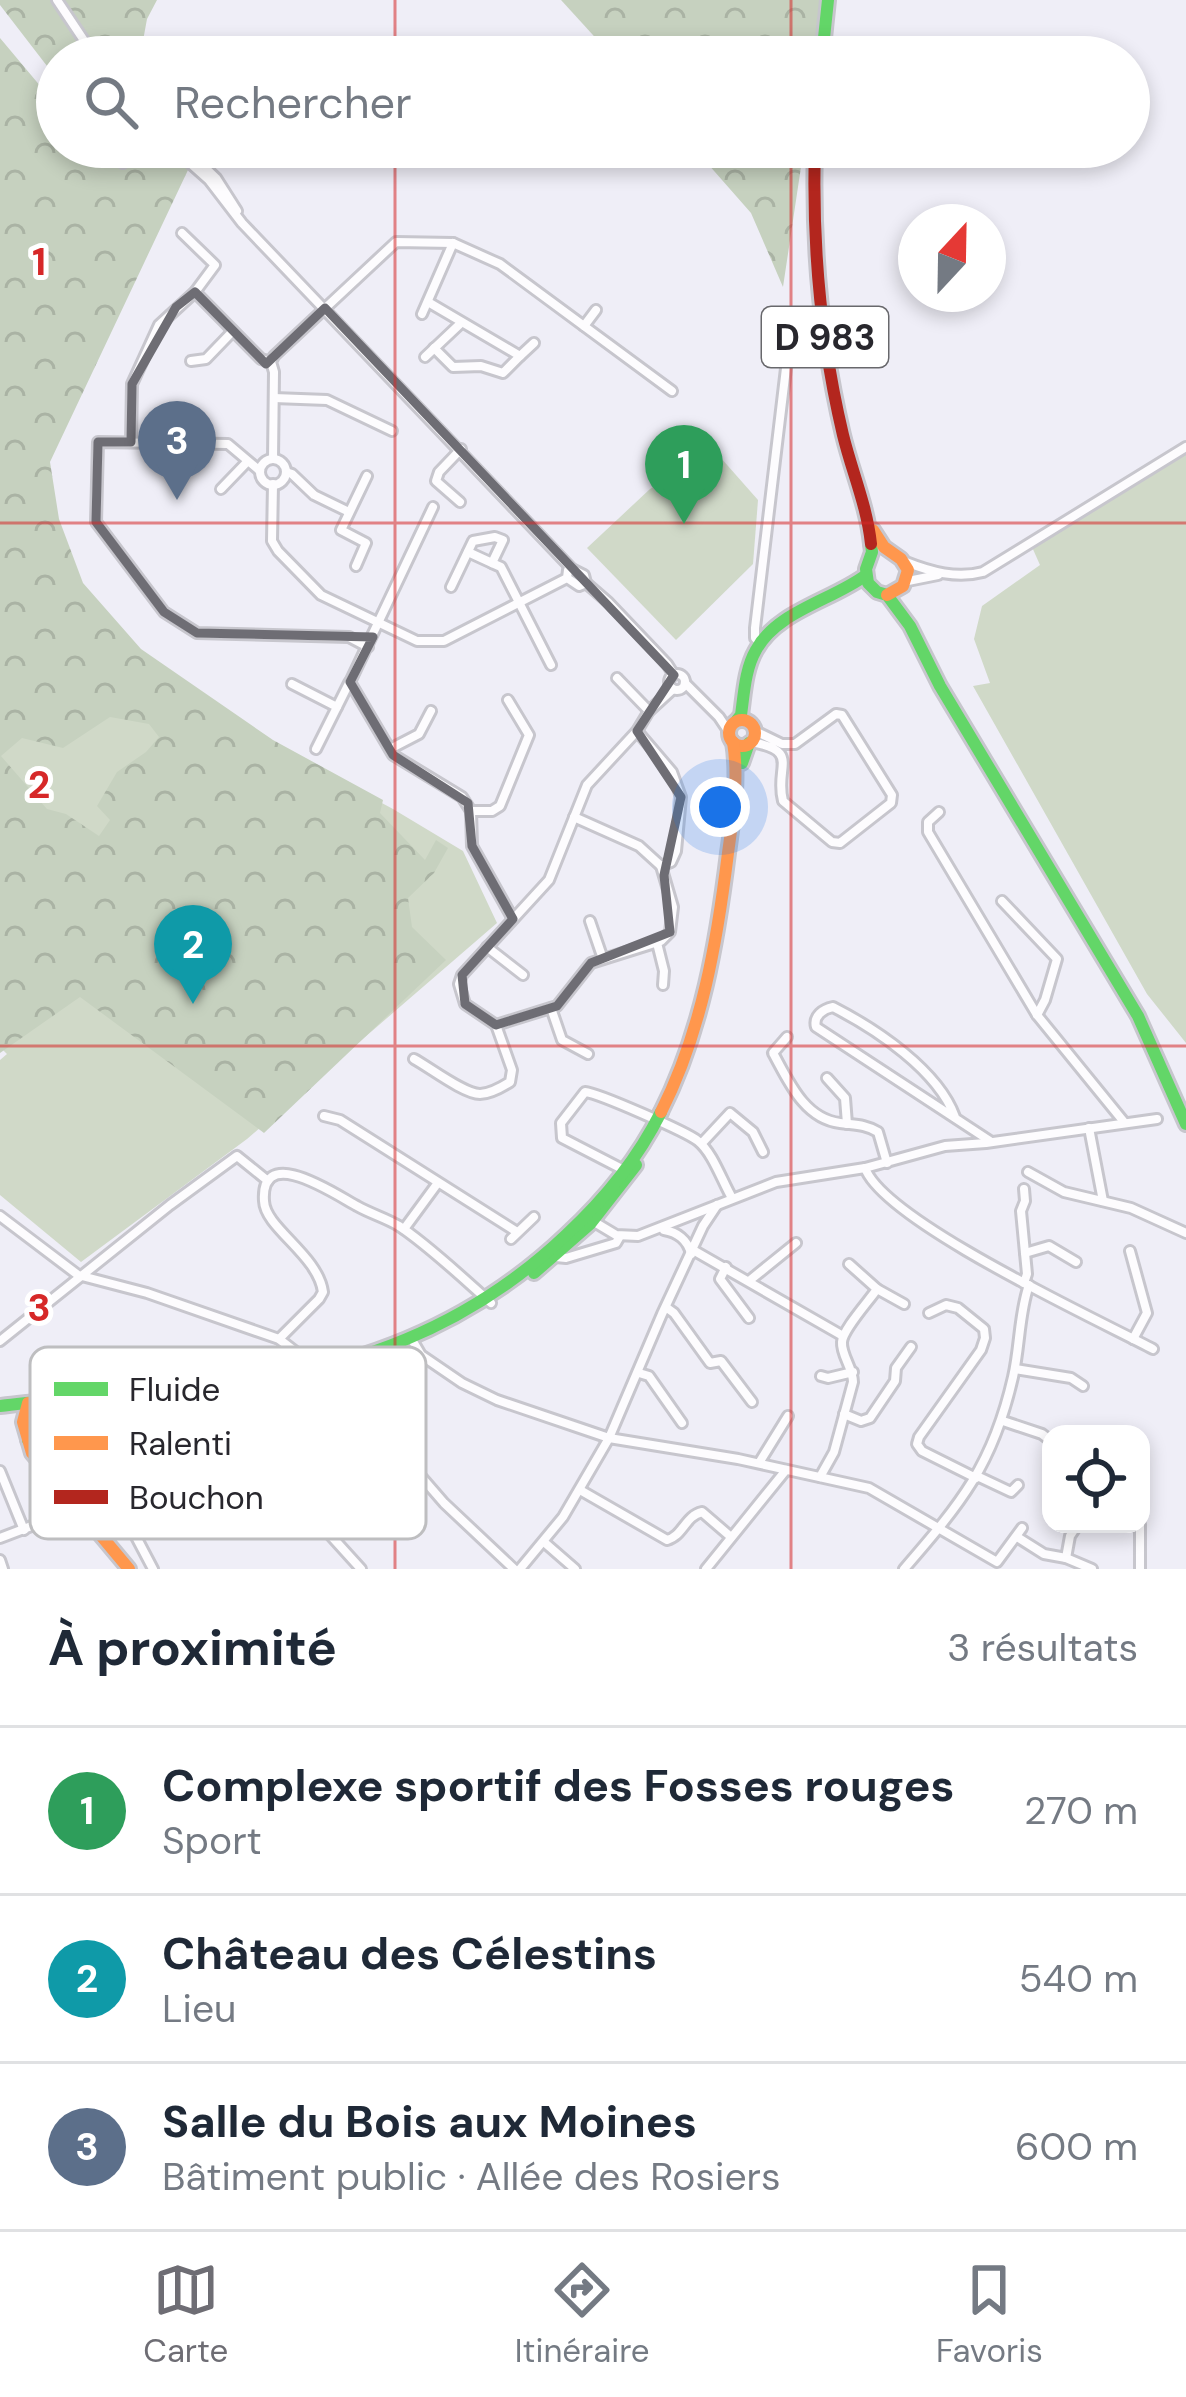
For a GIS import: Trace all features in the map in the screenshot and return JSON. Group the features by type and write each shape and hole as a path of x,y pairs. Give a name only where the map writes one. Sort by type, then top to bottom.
{"main road":[{"path":"824,36 828,0"},
{"name":"D 983","path":"814,168 813,215 824,328 844,435 869,522 872,558"},
{"name":"D 983","path":"869,522 888,552"},
{"path":"489,1301 620,1189 658,1122 690,1043 709,972 721,908 742,713 760,643 779,624 839,596 866,575 872,558 888,552 904,562 909,574 910,626"},
{"path":"866,575 910,626 940,686 1138,1016 1186,1124"},
{"path":"839,596 906,584"},
{"path":"388,1347 489,1301 561,1257 658,1122"},
{"path":"0,1406 28,1403 30,1447"},
{"path":"0,1406 28,1422"},
{"path":"104,1539 127,1567"}],"street":[{"path":"57,0 81,36"},
{"path":"201,168 216,178 252,232 460,449 579,586 586,583 608,602 674,675"},
{"path":"131,442 132,384 159,325 195,292 215,265 182,232"},
{"path":"273,459 274,356 396,242 453,243 500,264 672,391"},
{"path":"422,314 453,243"},
{"path":"195,292 261,359 271,362"},
{"path":"428,302 520,356"},
{"path":"584,326 596,310"},
{"path":"760,643 754,628 792,318"},
{"path":"425,357 461,323"},
{"path":"191,361 206,359 233,331"},
{"path":"434,348 453,367 482,366 503,373 534,343"},
{"path":"274,398 327,400 392,431"},
{"path":"286,472 280,482 265,482 228,444 93,442 97,522 164,612 197,633 349,637 368,647"},
{"path":"904,562 945,574 983,572 1186,447"},
{"path":"460,449 436,482 460,502"},
{"path":"260,472 262,464 280,461 314,495 350,512"},
{"path":"220,489 247,462"},
{"path":"356,566 366,543 341,530 367,476"},
{"path":"273,484 273,546 321,595 416,641 438,642 570,573"},
{"path":"316,749 434,507"},
{"path":"452,587 473,541 502,540 492,563"},
{"path":"469,552 501,567 551,665"},
{"path":"906,584 945,574"},
{"path":"674,675 681,675 718,717 742,732 783,754 783,801 832,842 840,843 892,800 842,715 795,744 742,732"},
{"path":"673,689 674,675"},
{"path":"616,678 649,712"},
{"path":"350,682 393,755 462,797 471,811 472,846 513,919"},
{"path":"673,689 680,690 686,683"},
{"path":"292,684 337,707"},
{"path":"414,1059 480,1094 510,1082 512,1070 496,1024 465,1004 459,984 548,880 587,785 673,689"},
{"path":"471,811 500,806 529,735 508,700"},
{"path":"390,749 418,734 431,711"},
{"path":"637,731 672,772 681,796 676,850 670,862 661,866"},
{"path":"939,812 928,822 928,832 1036,1016 1125,1123"},
{"path":"496,1024 556,1006 592,963 657,943 670,932 673,908 661,866 640,846 574,818"},
{"path":"1002,901 1057,959 1036,1016"},
{"path":"590,921 603,958"},
{"path":"657,943 663,985"},
{"path":"487,947 523,975"},
{"path":"955,1117 927,1071 833,1007 818,1016 816,1028 992,1142"},
{"path":"551,1008 562,1040 588,1054"},
{"path":"787,1037 773,1053 796,1095 827,1120 878,1132 886,1163"},
{"path":"827,1078 845,1098 847,1124"},
{"path":"624,1170 562,1138 561,1123 585,1092 702,1143 732,1198"},
{"path":"702,1143 730,1113 753,1132 763,1152"},
{"path":"324,1116 340,1120 514,1235 534,1217"},
{"path":"590,1218 620,1236 638,1236 776,1181 866,1168 946,1146 1157,1119"},
{"path":"1089,1128 1103,1201"},
{"path":"0,1341 237,1156 268,1182"},
{"path":"866,1168 871,1180 904,1210 1026,1284 1153,1349"},
{"path":"1028,1172 1064,1192 1131,1208 1186,1233"},
{"path":"279,1340 319,1299 322,1288 301,1251 267,1213 263,1200 268,1182 281,1174 300,1175 404,1229 489,1301"},
{"path":"404,1229 437,1184"},
{"path":"904,1569 976,1477 1003,1420 1027,1274 1021,1211 1024,1189"},
{"path":"426,1483 517,1569 544,1542 609,1438 690,1245 717,1204"},
{"path":"0,1216 81,1276 147,1293 288,1347"},
{"path":"690,1245 680,1226 687,1218 700,1217 703,1226"},
{"path":"657,1229 670,1231 843,1336"},
{"path":"561,1257 616,1243 620,1236"},
{"path":"749,1280 796,1243"},
{"path":"1025,1253 1049,1246 1076,1262"},
{"path":"1130,1252 1147,1312 1133,1339"},
{"path":"849,1264 904,1304"},
{"path":"726,1267 721,1279 749,1318"},
{"path":"820,1477 834,1452 854,1382 843,1336 878,1289"},
{"path":"929,1313 946,1305 958,1308 978,1322 985,1339 917,1444 922,1451 1010,1492 1018,1486"},
{"path":"667,1308 710,1363 721,1360 752,1402"},
{"path":"412,1339 416,1347"},
{"path":"844,1414 861,1421 870,1418 895,1382 896,1368 911,1347"},
{"path":"426,1358 481,1394 609,1438 759,1463 869,1488 997,1562 1019,1533 1045,1554 1092,1569"},
{"path":"1015,1369 1071,1378 1083,1386"},
{"path":"821,1376 853,1372"},
{"path":"639,1373 649,1376 682,1423"},
{"path":"759,1463 788,1416"},
{"path":"1003,1420 1042,1434"},
{"path":"706,1569 786,1470"},
{"path":"0,1472 24,1530"},
{"path":"580,1490 667,1540 693,1514 702,1512 731,1537"},
{"path":"0,1538 30,1528"},
{"path":"1066,1558 1072,1533"},
{"path":"1140,1533 1140,1569"},
{"path":"138,1539 153,1569"},
{"path":"334,1539 361,1569"},
{"path":"544,1542 574,1569"},
{"path":"0,1560 3,1569"}],"highlighted area":[{"path":"195,292 266,364 325,308 674,675 637,731 681,797 664,875 670,932 591,963 557,1006 496,1025 465,1004 462,975 513,919 472,846 468,803 393,755 350,682 373,637 197,633 164,612 96,522 98,442 131,442 132,384 176,307"}],"green space":[{"path":"0,0 157,0 144,36 36,36 36,52"},
{"path":"561,0 826,0 821,36 594,36"},
{"path":"0,38 36,81 36,168 188,170 50,462 59,519 83,583 141,649 273,740 383,800 380,813 425,860 436,840 448,848 434,873 408,898 412,927 446,960 264,1133 80,997 0,1053","holes":["110,717 149,724 159,737 117,772 97,806 110,820 99,836 66,814 47,809 1,756 22,738 63,748"]},
{"path":"711,168 801,168 783,287 751,213"},
{"path":"0,338 47,464 56,524 84,589 148,659 272,744 463,851 497,923 247,1139 81,1262 0,1195 0,1060 7,1054 0,1047"},
{"path":"713,449 758,500 753,564 676,640 587,548 650,489"},
{"path":"1186,452 1186,1043 1147,994 973,686 990,683 974,639 982,606 1040,565 1032,547"}],"traffic: fast":[{"path":"824,36 828,0"},
{"path":"871,544 868,583 887,595 910,626 940,686 1138,1016 1186,1124"},
{"path":"737,720 749,665 765,637 791,616 866,575"},
{"path":"742,763 749,743"},
{"path":"385,1347 470,1307 536,1262 619,1178 661,1112"},
{"path":"534,1273 590,1224 636,1165"},
{"path":"0,1406 30,1403"},
{"path":"28,1440 30,1433"}],"traffic: slow":[{"path":"873,530 908,570 903,586 887,595"},
{"path":"742,720 755,733 742,746 729,733 742,720"},
{"path":"661,1112 687,1050 713,953 733,812 733,742"},
{"path":"28,1403 23,1422 30,1446"},
{"path":"104,1539 129,1569"}],"traffic: jam":[{"path":"815,168 824,328 835,400 871,544"}],"place":[{"name":"Salle du Bois aux Moines","path":"177,500"},
{"name":"Complexe sportif des Fosses rouges","path":"684,524"},
{"name":"Château des Célestins","path":"193,1004"}]}
